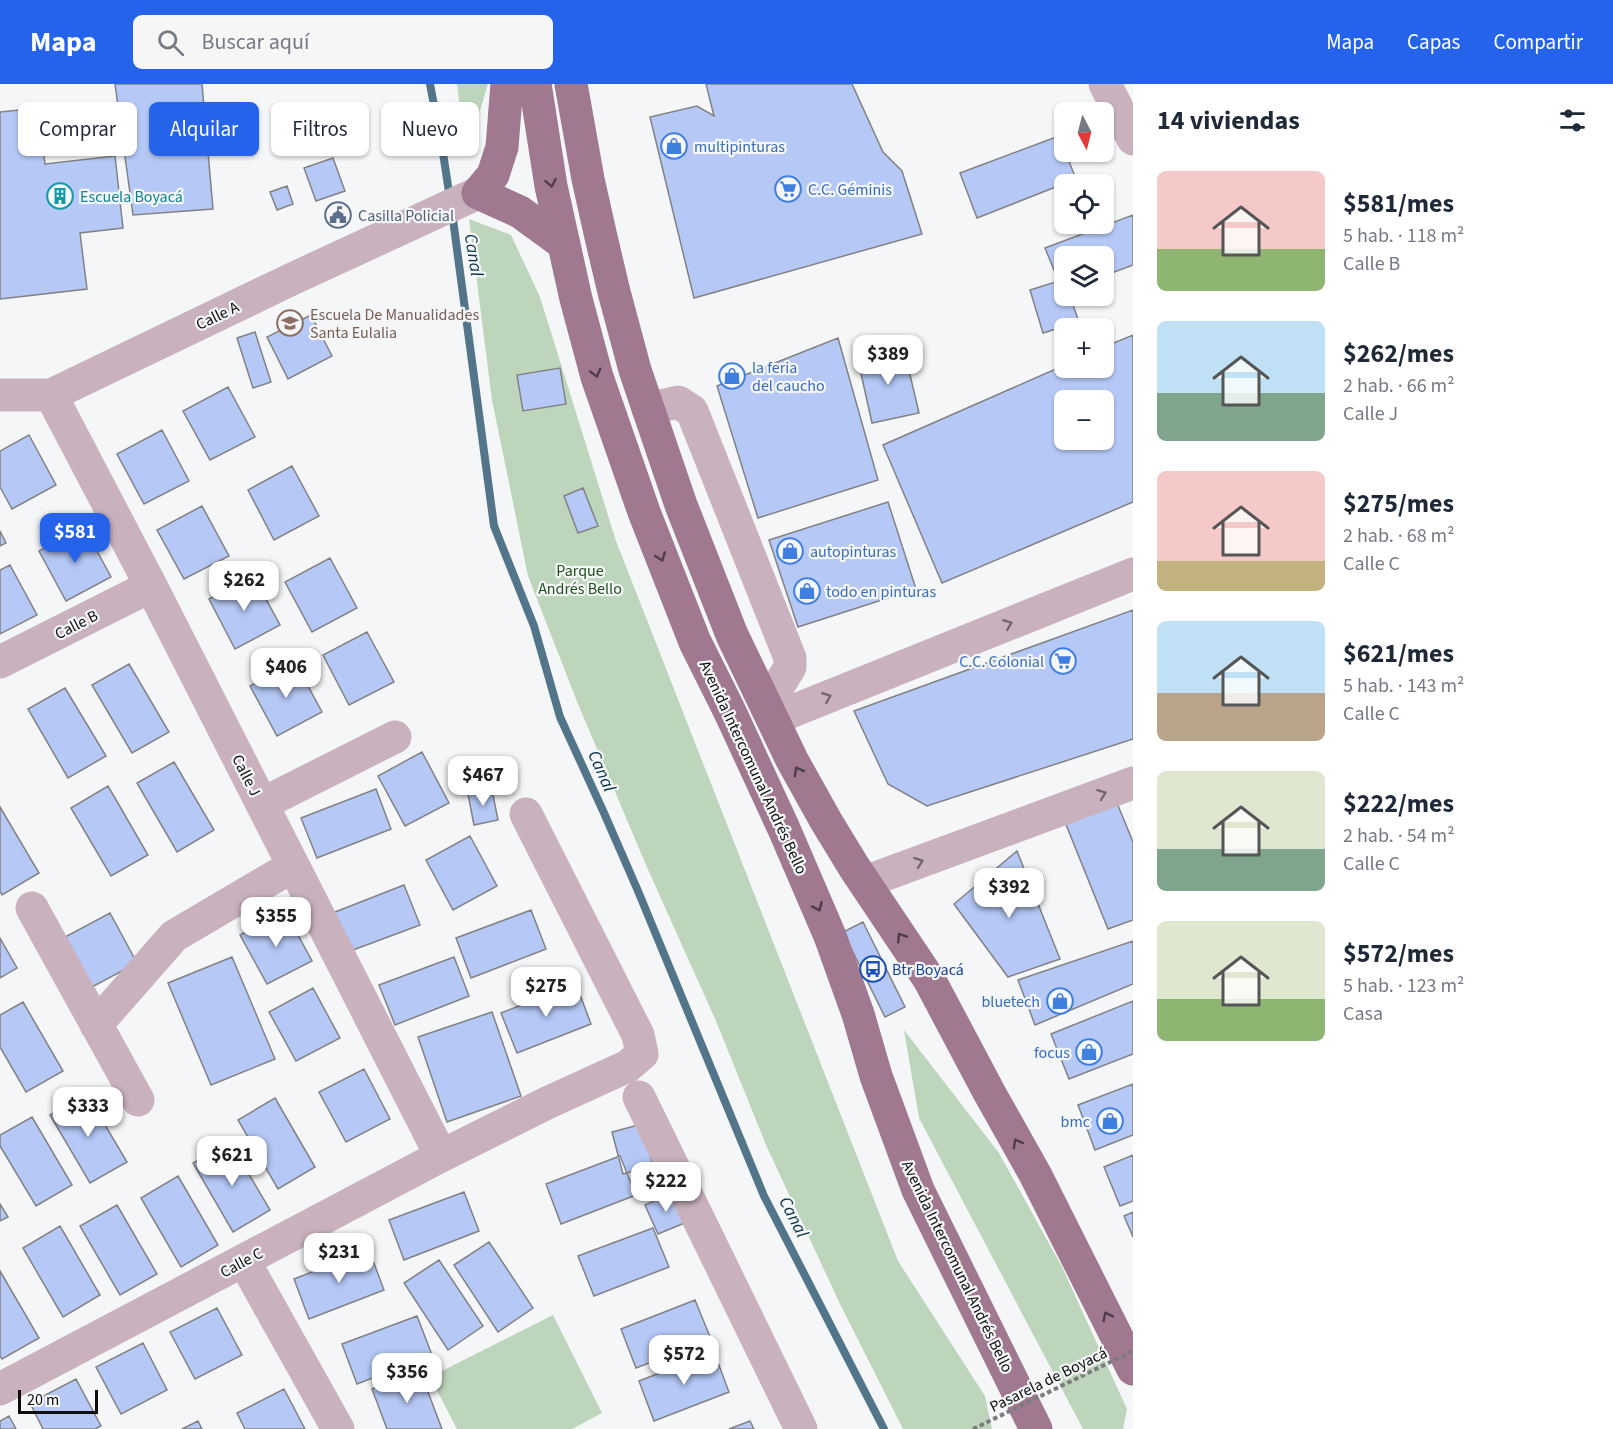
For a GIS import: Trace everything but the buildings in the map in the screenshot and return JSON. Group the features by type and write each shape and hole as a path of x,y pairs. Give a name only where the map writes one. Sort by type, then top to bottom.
{"main road":[{"path":"507,84 502,147 493,175 477,194 520,212 564,244"},
{"name":"Avenida Intercomunal Andrés Bello","path":"535,84 551,186 576,299 597,377 644,512 695,642 784,829 830,936 858,1014 876,1076 918,1190 1003,1361 1000,1380 1031,1426"},
{"path":"572,84 588,179 635,370 681,506 732,635 792,760 825,821 929,979 1035,1174 1133,1369"}],"street":[{"path":"1105,84 1133,139"},
{"name":"Calle A","path":"0,395 51,395 477,194"},
{"name":"Calle J","path":"51,395 151,586 441,1156"},
{"path":"648,409 678,402 692,411 790,658 790,667 770,712"},
{"path":"770,712 1133,574"},
{"name":"Calle B","path":"0,662 151,586"},
{"path":"262,804 394,737"},
{"path":"865,882 1133,783"},
{"name":"Calle C","path":"0,1389 441,1156 628,1066 642,1054 638,1035 526,814"},
{"path":"96,1025 174,936 293,866"},
{"path":"32,908 138,1100"},
{"path":"639,1097 801,1429"},
{"path":"244,1261 338,1429"}],"path":[{"name":"Pasarela de Boyacá","path":"973,1429 1133,1351"}],"green space":[{"path":"457,84 488,84 479,114 479,102 459,102"},
{"name":"Parque Andrés Bello","path":"469,219 511,235 540,297 616,541 898,1261 985,1396 992,1429 903,1429 840,1304 766,1145 716,1021 646,865 578,704 528,576 492,400"},
{"path":"904,1030 999,1153 1062,1267 1127,1409 1123,1429 1083,1429 919,1118"},
{"path":"553,1315 602,1413 572,1429 457,1429 430,1377"}],"waterway":[{"name":"Canal","path":"430,84 450,199"},
{"name":"Canal","path":"452,212 494,526 534,626 560,717 638,891 764,1196 884,1429"}],"place":[{"name":"multipinturas","path":"674,146"},
{"name":"C.C. Géminis","path":"788,189"},
{"name":"Escuela Boyacá","path":"60,196"},
{"name":"Casilla Policial","path":"338,215"},
{"name":"Escuela De Manualidades Santa Eulalia","path":"290,323"},
{"name":"la feria del caucho","path":"732,376"},
{"name":"autopinturas","path":"790,551"},
{"name":"todo en pinturas","path":"807,591"},
{"name":"C.C. Colonial","path":"1063,661"},
{"name":"Btr Boyacá","path":"873,969"},
{"name":"bluetech","path":"1060,1001"},
{"name":"focus","path":"1089,1052"},
{"name":"bmc","path":"1110,1121"}]}
